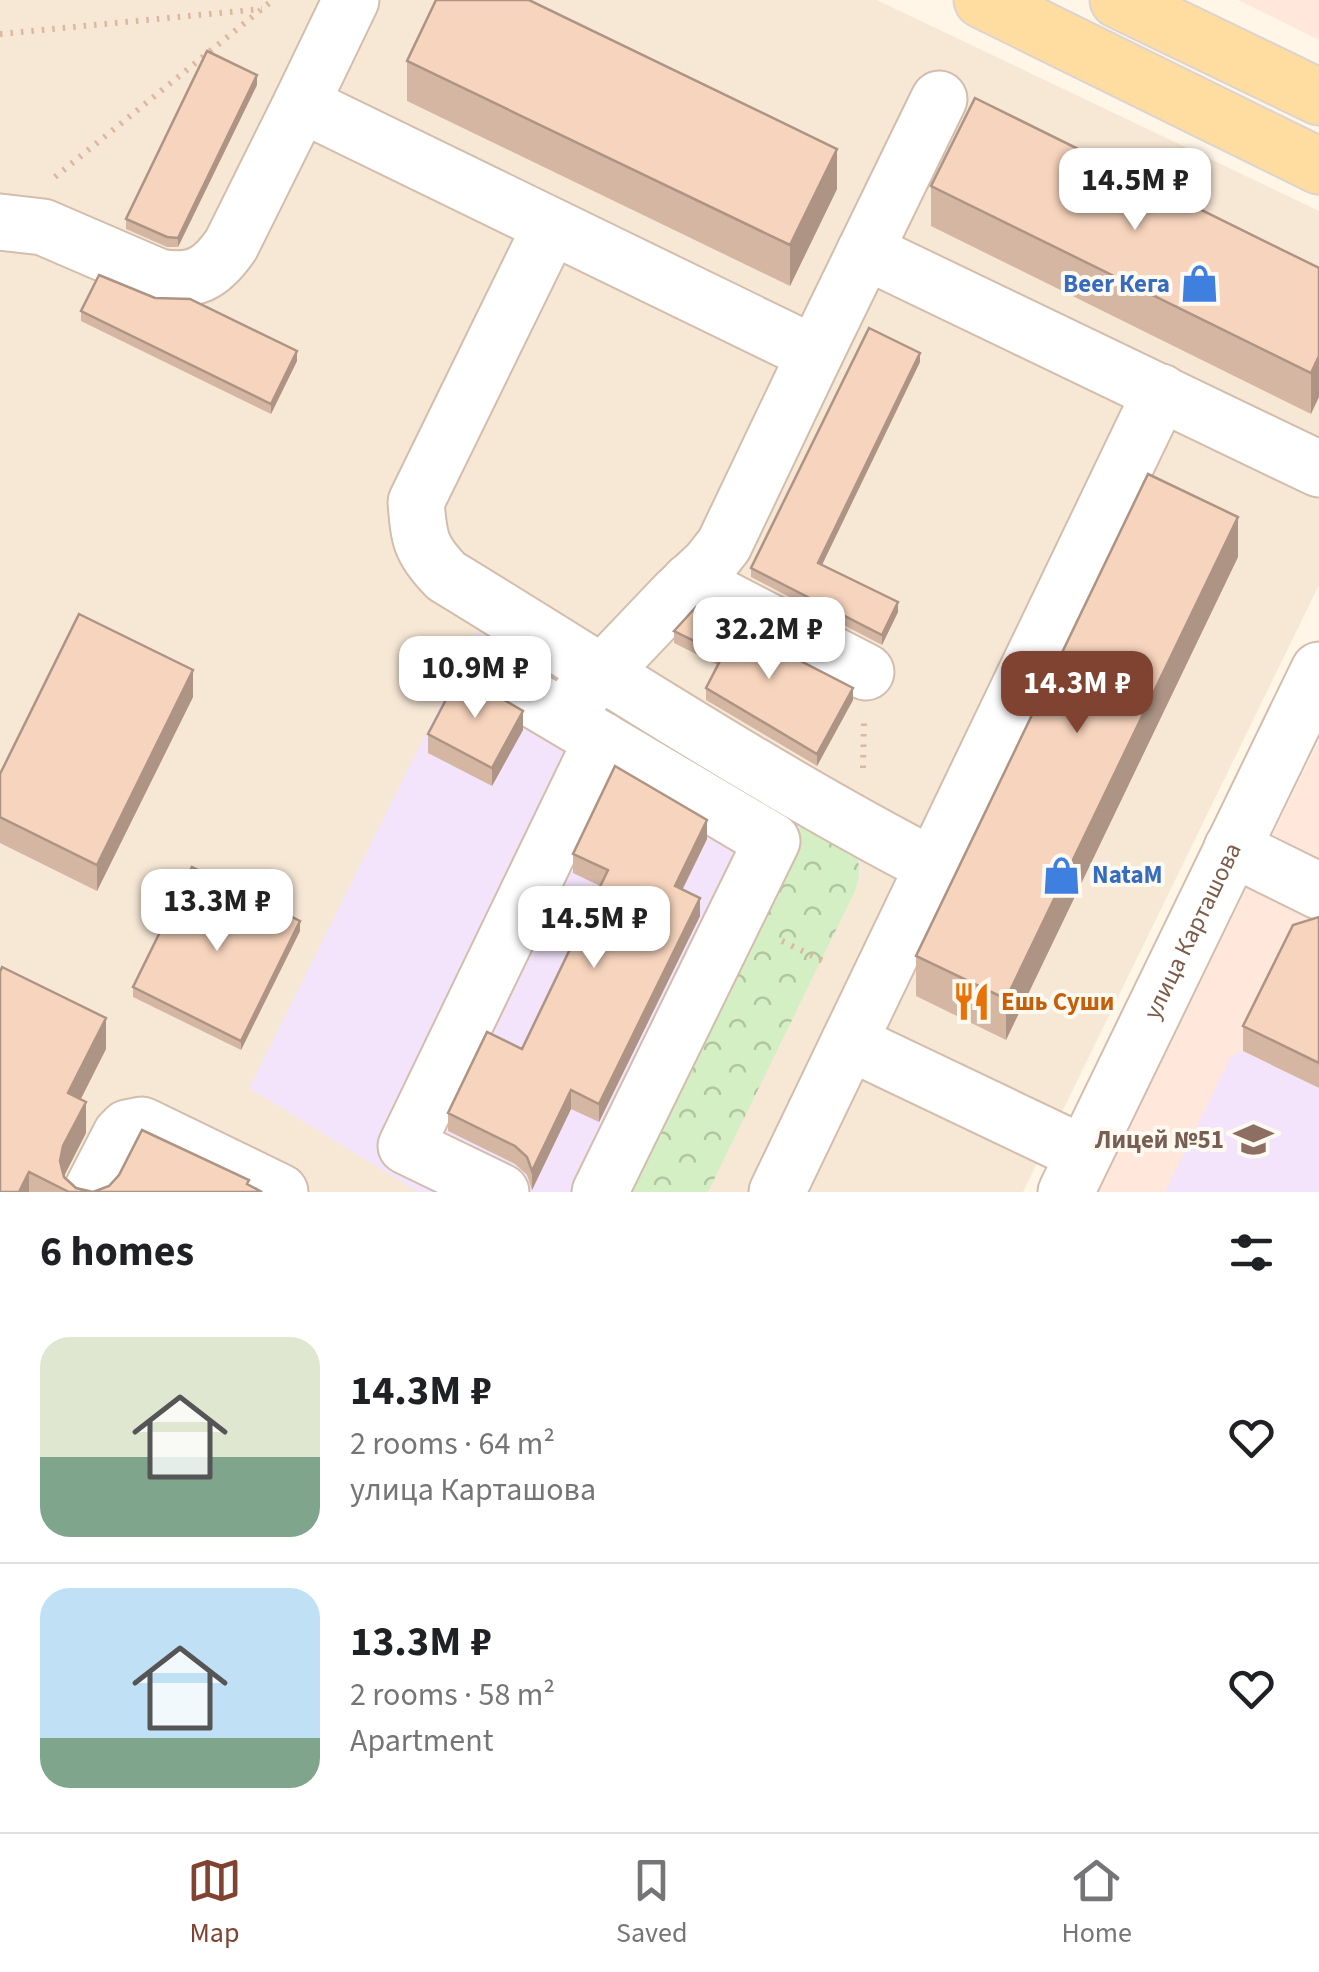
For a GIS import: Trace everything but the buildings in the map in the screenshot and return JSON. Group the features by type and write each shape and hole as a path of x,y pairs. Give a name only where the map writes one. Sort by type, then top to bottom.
{"main road":[{"path":"982,0 1319,166"},
{"path":"1118,0 1319,98"}],"street":[{"path":"0,222 44,227 159,277 193,278 208,271 231,245 350,0"},
{"path":"501,1192 406,1146 584,730 582,691 710,564 724,545 939,100"},
{"path":"301,104 816,354"},
{"path":"552,226 416,502 419,536 428,558 446,576 775,779 933,866"},
{"path":"865,250 1319,469"},
{"path":"777,1192 1161,392"},
{"path":"690,581 866,672"},
{"name":"улица Карташова","path":"1075,1173 1319,670"},
{"path":"484,671 772,841 600,1192"},
{"path":"1232,848 1319,891"},
{"path":"849,1042 1075,1173"},
{"path":"92,1192 121,1134 127,1128 142,1125 280,1192"}],"path":[{"path":"46,184 273,0"},
{"path":"0,34 262,9"},
{"path":"862,830 866,672"}],"shaded area":[{"path":"0,0 877,0 1319,211 1319,585 1023,1192 0,1192"},
{"path":"1238,0 1319,0 1319,40"},
{"path":"477,631 846,843 859,859 861,872 855,891 708,1192 418,1192 249,1088"},
{"path":"1319,740 1319,1192 1098,1192 1269,842"},
{"name":"Лицей №51","path":"1243,1051 1319,1088 1319,1192 1165,1192 1231,1056"}],"green space":[{"path":"804,819 839,838 855,853 859,876 855,891 708,1192 622,1192"}],"place":[{"name":"Beer Кега","path":"1200,284"},
{"name":"NataM","path":"1062,875"},
{"name":"Ешь Суши","path":"971,1002"},
{"name":"Лицей №51","path":"1254,1140"}]}
